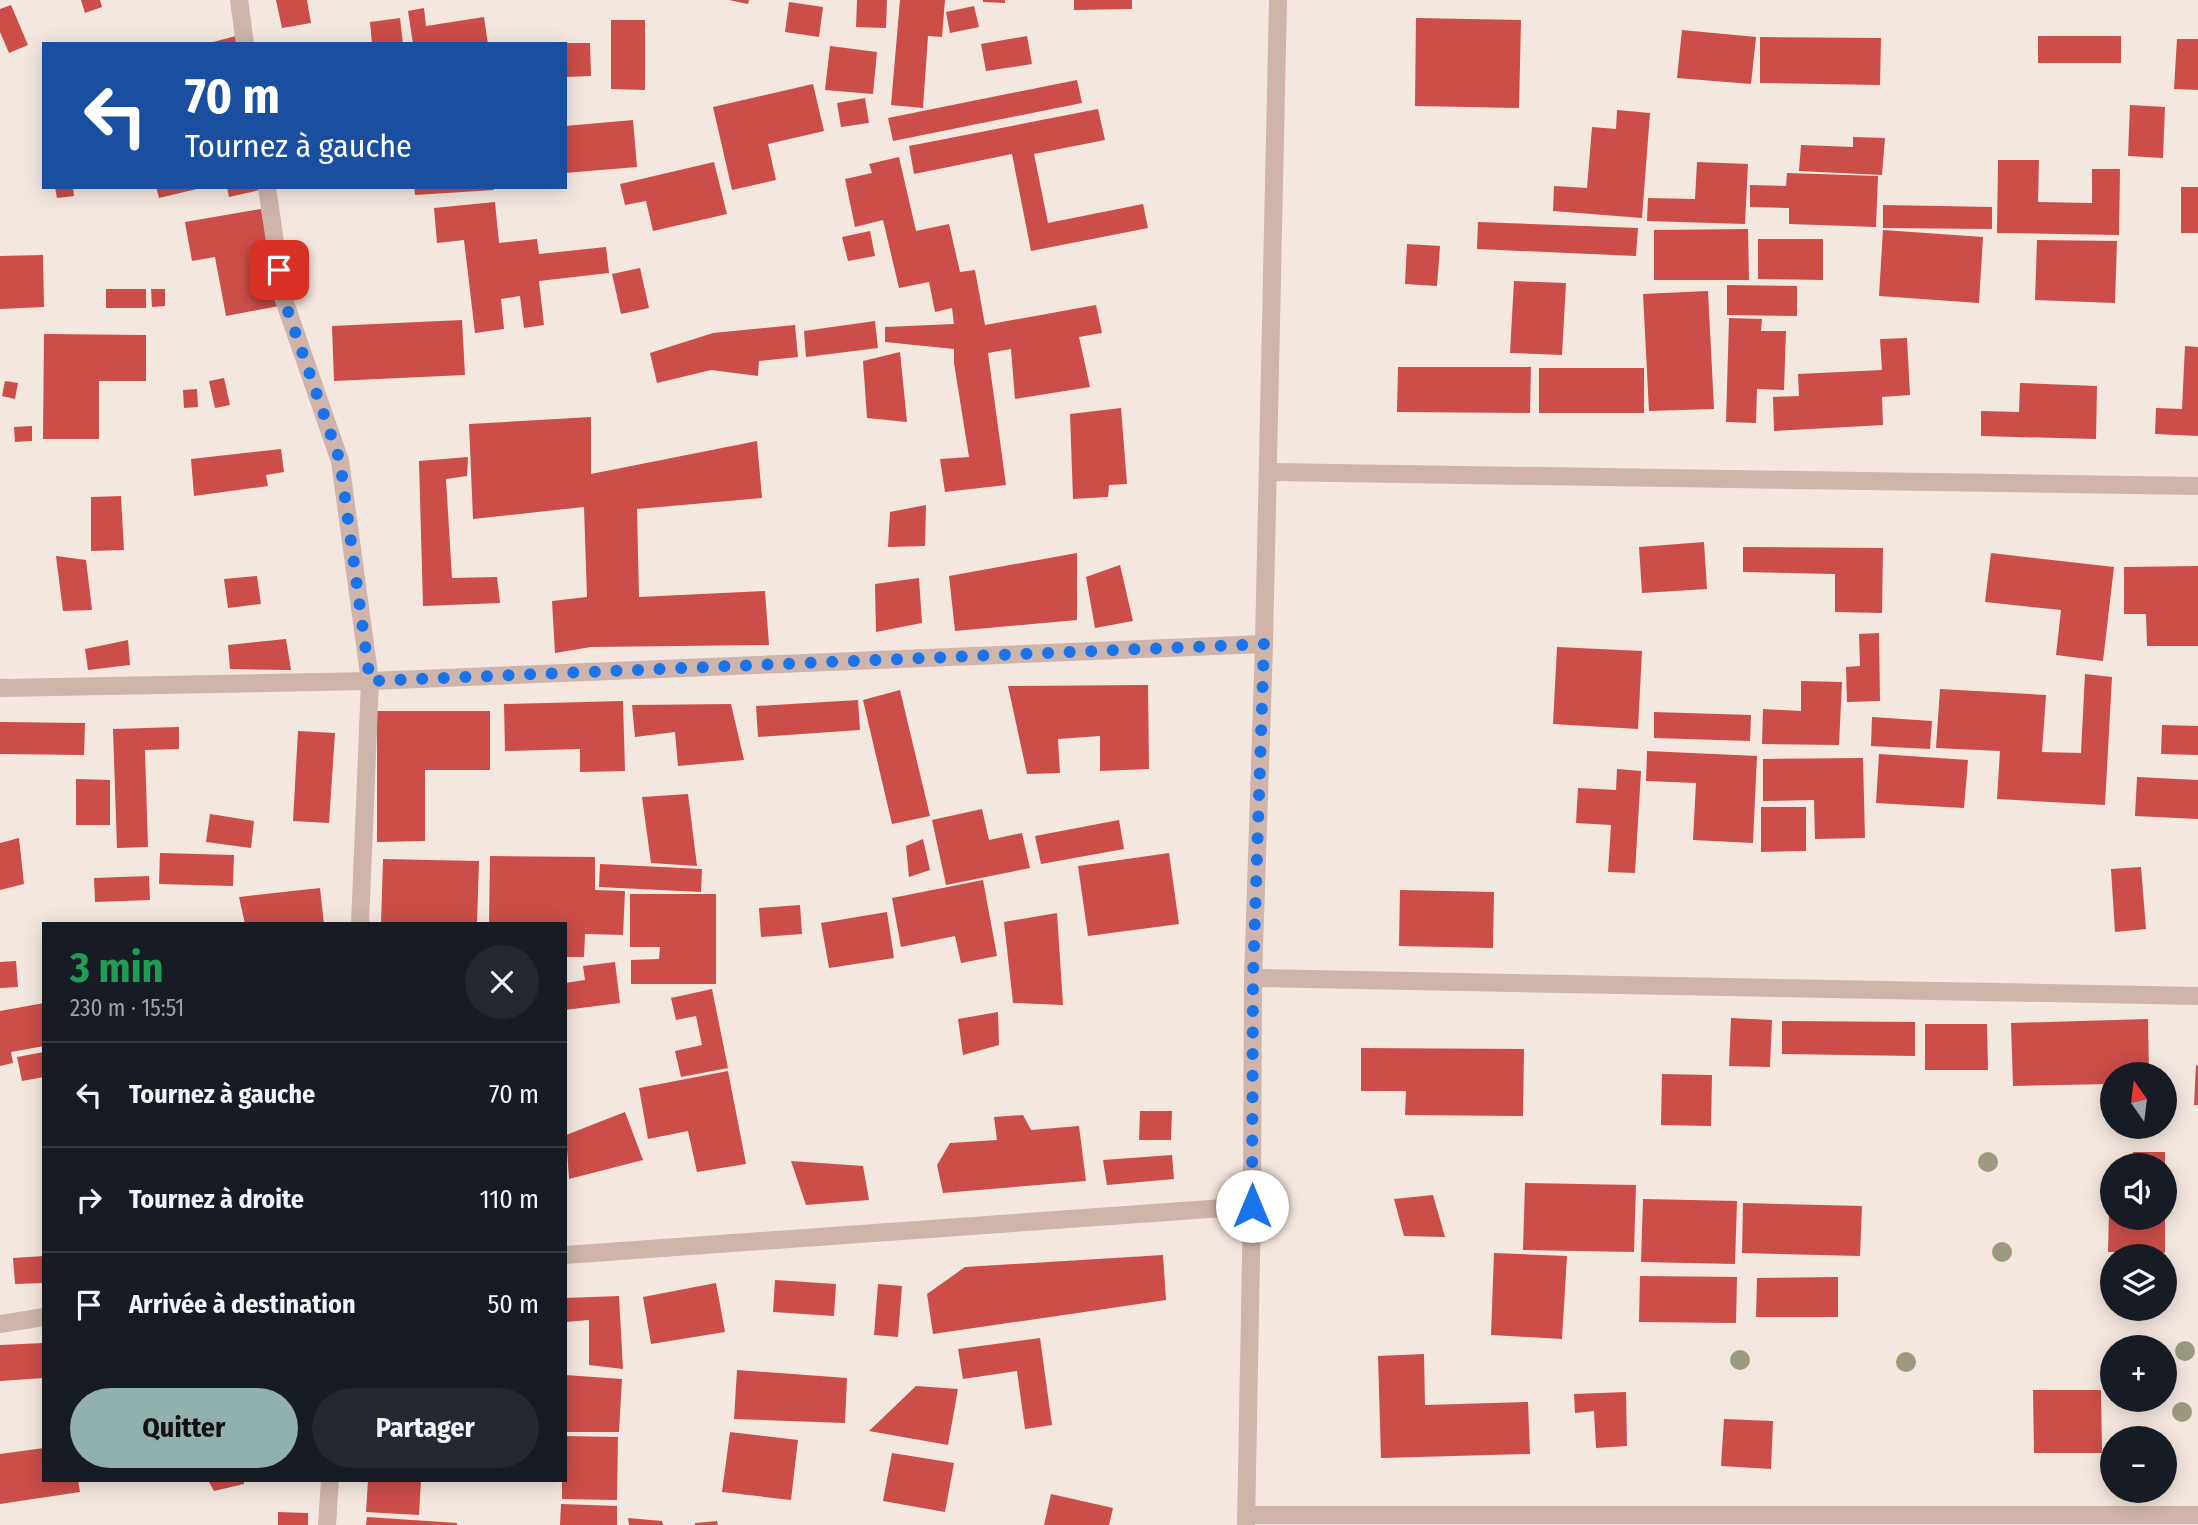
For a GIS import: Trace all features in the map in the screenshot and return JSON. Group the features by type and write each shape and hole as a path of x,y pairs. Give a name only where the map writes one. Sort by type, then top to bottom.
{"street":[{"path":"239,0 245,42"},
{"path":"1278,0 1264,644 1253,978 1246,1520 2198,1515"},
{"path":"267,189 283,297 340,461 370,681 360,922"},
{"path":"1268,472 2198,486"},
{"path":"0,688 370,681 1264,644"},
{"path":"1253,978 2198,996"},
{"path":"567,1255 1252,1206"},
{"path":"0,1324 42,1317"},
{"path":"327,1525 330,1482"}],"building":[{"path":"81,0 100,0 102,7 85,13"},
{"path":"276,0 307,0 311,23 282,28"},
{"path":"729,0 749,0 748,4"},
{"path":"857,0 887,0 886,28 856,27"},
{"path":"900,0 945,0 942,37 928,36 923,108 891,105"},
{"path":"1005,0 1005,3 983,2"},
{"path":"1074,0 1132,0 1132,9 1074,10"},
{"path":"789,2 823,7 819,37 785,32"},
{"path":"11,5 28,45 9,53 0,32 0,9"},
{"path":"974,6 979,27 950,33 946,12"},
{"path":"424,8 426,26 484,17 488,42 413,42 408,11"},
{"path":"400,18 403,42 372,42 370,22"},
{"path":"1416,18 1521,20 1519,108 1415,106"},
{"path":"611,20 645,20 645,90 611,89"},
{"path":"1682,30 1756,37 1751,84 1677,78"},
{"path":"236,36 237,42 213,42"},
{"path":"1027,36 1032,64 986,71 981,44"},
{"path":"2038,36 2121,36 2121,63 2038,63"},
{"path":"1760,37 1881,38 1880,85 1760,83"},
{"path":"2177,39 2198,39 2198,90 2174,89"},
{"path":"567,43 590,43 591,76 567,77"},
{"path":"830,46 877,52 873,94 825,90"},
{"path":"1077,80 1082,103 893,141 888,118"},
{"path":"813,84 824,131 768,144 776,180 732,190 713,107"},
{"path":"865,98 869,123 841,127 837,103"},
{"path":"2130,105 2165,107 2163,158 2128,156"},
{"path":"1098,109 1105,140 1034,154 1048,223 1143,204 1148,228 1031,251 1012,154 914,174 909,146"},
{"path":"1617,110 1650,113 1642,218 1553,211 1554,186 1587,188 1592,127 1616,129"},
{"path":"633,120 637,167 567,173 567,126"},
{"path":"1853,137 1885,138 1882,175 1799,171 1801,145 1853,147"},
{"path":"899,157 916,231 949,224 960,272 975,270 985,325 1096,305 1102,333 1079,337 1090,387 1015,399 1011,349 988,353 1006,485 945,492 940,459 969,457 954,349 885,342 885,327 954,324 952,308 935,312 929,282 899,288 883,220 855,227 845,179 872,173 869,164"},
{"path":"1998,160 2039,160 2038,202 2092,203 2092,169 2120,169 2119,235 1997,233"},
{"path":"714,162 727,214 653,231 646,201 625,205 620,184"},
{"path":"1697,162 1748,164 1745,224 1647,221 1648,198 1695,199"},
{"path":"1787,173 1878,176 1876,227 1789,224 1789,208 1750,207 1750,185 1786,186"},
{"path":"2181,187 2198,187 2198,233 2181,233"},
{"path":"55,189 73,189 74,196 57,198"},
{"path":"157,189 197,189 159,198"},
{"path":"227,189 260,189 260,190 229,197"},
{"path":"414,189 494,190 415,195"},
{"path":"495,202 499,243 537,239 539,254 606,247 609,273 539,281 544,325 524,328 520,296 501,299 504,329 475,333 464,240 437,243 434,208"},
{"path":"1883,205 1992,207 1992,229 1883,228"},
{"path":"261,209 279,306 226,316 215,257 192,261 185,222"},
{"path":"1478,222 1638,228 1636,256 1477,249"},
{"path":"1748,229 1749,280 1654,280 1654,230"},
{"path":"1883,230 1983,237 1979,303 1879,296"},
{"path":"870,231 875,256 848,261 842,237"},
{"path":"1758,239 1823,239 1823,280 1758,279"},
{"path":"2037,240 2117,241 2115,303 2035,300"},
{"path":"1407,244 1440,246 1437,286 1405,284"},
{"path":"43,255 44,307 0,309 0,256"},
{"path":"640,268 649,308 621,314 612,274"},
{"path":"1514,281 1566,283 1562,355 1510,353"},
{"path":"1727,285 1797,286 1797,316 1727,315"},
{"path":"106,289 146,289 146,308 106,308"},
{"path":"151,289 165,289 165,306 152,307"},
{"path":"1708,291 1714,409 1649,411 1643,294"},
{"path":"1729,318 1762,319 1761,331 1786,331 1784,390 1757,389 1756,423 1726,422"},
{"path":"462,320 465,375 334,381 332,326"},
{"path":"875,321 878,348 806,357 804,331"},
{"path":"795,325 798,357 759,361 758,376 711,370 657,383 650,353 713,333"},
{"path":"44,334 146,335 146,381 99,381 99,439 43,439"},
{"path":"1907,338 1910,395 1882,397 1883,425 1774,431 1773,397 1799,396 1798,374 1882,370 1880,339"},
{"path":"2185,346 2198,347 2198,436 2155,434 2156,408 2182,409"},
{"path":"900,352 907,422 867,418 863,361"},
{"path":"1398,367 1531,367 1530,413 1397,412"},
{"path":"1539,368 1644,368 1644,413 1539,413"},
{"path":"224,378 230,405 215,408 209,381"},
{"path":"5,381 18,383 15,399 2,396"},
{"path":"2020,383 2097,386 2096,439 1981,436 1981,411 2019,412"},
{"path":"197,389 198,407 184,408 183,390"},
{"path":"1121,408 1127,484 1109,485 1108,497 1073,499 1070,414"},
{"path":"591,417 591,474 757,441 762,498 637,509 639,597 765,591 769,645 591,647 555,653 552,601 587,597 584,507 473,519 469,424"},
{"path":"32,426 32,441 15,442 14,427"},
{"path":"281,449 284,472 266,475 268,486 194,496 191,459"},
{"path":"468,457 467,476 446,479 452,578 497,577 500,603 423,606 419,461"},
{"path":"121,496 124,550 91,551 91,497"},
{"path":"926,505 925,546 888,547 890,512"},
{"path":"1704,542 1707,589 1642,593 1639,547"},
{"path":"1743,547 1883,548 1882,613 1835,612 1835,574 1743,572"},
{"path":"1077,553 1077,620 955,631 949,576"},
{"path":"1991,553 2114,567 2103,661 2056,655 2061,610 1985,602"},
{"path":"56,556 86,560 92,610 63,611"},
{"path":"1120,565 1133,621 1095,628 1086,577"},
{"path":"2198,566 2198,646 2147,646 2146,614 2124,614 2124,567"},
{"path":"257,576 261,604 228,608 224,579"},
{"path":"919,578 922,623 876,632 875,584"},
{"path":"1879,633 1880,701 1847,702 1846,667 1860,666 1859,634"},
{"path":"286,639 291,670 230,669 228,645"},
{"path":"128,640 130,665 88,670 85,649"},
{"path":"1557,647 1642,651 1638,729 1553,724"},
{"path":"2085,674 2112,677 2105,805 1997,799 2000,751 1936,748 1940,689 2046,695 2042,752 2081,753"},
{"path":"1801,681 1842,682 1839,745 1762,744 1763,709 1801,711"},
{"path":"1148,685 1149,769 1100,771 1100,736 1058,739 1060,773 1027,774 1008,686"},
{"path":"900,690 930,816 892,824 863,700"},
{"path":"858,700 860,730 758,737 756,706"},
{"path":"623,701 625,771 580,772 580,749 505,751 504,704"},
{"path":"731,704 744,760 678,766 675,732 635,737 632,705"},
{"path":"377,711 490,711 490,770 425,770 425,841 377,842"},
{"path":"1654,712 1751,715 1750,741 1654,738"},
{"path":"1872,717 1932,721 1930,749 1871,746"},
{"path":"0,722 85,723 84,755 0,754"},
{"path":"2162,725 2198,726 2198,755 2161,754"},
{"path":"179,727 179,749 145,750 148,847 117,848 113,729"},
{"path":"298,731 335,733 329,823 293,821"},
{"path":"1647,751 1757,756 1753,843 1693,840 1696,783 1646,781"},
{"path":"1879,754 1968,760 1964,808 1876,803"},
{"path":"1863,758 1865,838 1815,839 1814,800 1763,801 1763,759"},
{"path":"1617,769 1641,771 1635,873 1608,872 1611,825 1576,823 1578,788 1616,790"},
{"path":"2137,777 2198,780 2198,819 2135,816"},
{"path":"76,779 110,780 110,825 76,825"},
{"path":"688,794 697,866 651,863 642,797"},
{"path":"1761,807 1806,807 1806,851 1761,852"},
{"path":"982,809 989,840 1022,833 1030,868 946,885 932,820"},
{"path":"210,814 254,821 251,848 206,842"},
{"path":"1119,820 1124,849 1041,864 1035,836"},
{"path":"19,838 24,884 0,890 0,843"},
{"path":"923,839 930,870 909,877 906,846"},
{"path":"160,853 234,855 233,886 159,884"},
{"path":"1169,853 1179,924 1088,936 1078,866"},
{"path":"490,856 595,857 595,890 625,891 623,935 585,934 584,957 567,957 567,922 489,922"},
{"path":"383,859 479,861 477,922 381,922"},
{"path":"600,864 702,869 701,892 599,887"},
{"path":"2141,867 2146,929 2115,932 2111,869"},
{"path":"149,876 150,900 95,902 94,878"},
{"path":"983,880 997,956 961,963 955,936 901,947 892,898"},
{"path":"320,888 324,922 245,922 239,897"},
{"path":"1400,890 1494,892 1493,948 1399,946"},
{"path":"630,894 716,894 716,984 631,984 631,960 659,959 660,947 630,947"},
{"path":"800,905 802,934 761,937 759,908"},
{"path":"887,912 894,958 829,968 821,923"},
{"path":"1057,913 1063,1005 1013,1003 1004,922"},
{"path":"16,961 18,987 0,988 0,962"},
{"path":"615,962 620,1003 567,1010 567,983 585,980 583,966"},
{"path":"712,989 728,1068 681,1077 675,1051 702,1045 696,1016 676,1020 671,998"},
{"path":"42,1003 42,1046 11,1052 13,1063 0,1066 0,1011"},
{"path":"998,1012 999,1045 963,1055 958,1019"},
{"path":"1731,1018 1772,1020 1770,1067 1729,1066"},
{"path":"2148,1019 2149,1062 2100,1062 2100,1084 2013,1086 2011,1023"},
{"path":"1782,1021 1915,1022 1915,1056 1782,1054"},
{"path":"1925,1024 1987,1024 1988,1070 1925,1070"},
{"path":"1361,1048 1524,1049 1523,1116 1405,1115 1406,1091 1361,1091"},
{"path":"42,1052 42,1077 22,1081 17,1057"},
{"path":"2196,1065 2198,1105 2194,1105"},
{"path":"728,1071 746,1164 697,1172 688,1131 648,1139 639,1088"},
{"path":"1662,1074 1712,1075 1711,1126 1661,1125"},
{"path":"1140,1111 1172,1111 1171,1140 1139,1140"},
{"path":"625,1112 643,1160 569,1179 567,1135"},
{"path":"1023,1115 1031,1130 1079,1126 1086,1181 943,1193 937,1165 950,1143 997,1140 994,1117"},
{"path":"2133,1152 2165,1152 2165,1153"},
{"path":"1172,1155 1174,1179 1107,1185 1103,1160"},
{"path":"791,1161 863,1166 869,1200 806,1205"},
{"path":"1525,1183 1636,1185 1634,1252 1523,1250"},
{"path":"1433,1195 1445,1237 1404,1236 1394,1199"},
{"path":"1643,1199 1737,1201 1735,1264 1641,1262"},
{"path":"1743,1203 1862,1206 1860,1256 1742,1253"},
{"path":"2109,1230 2165,1230 2165,1244 2108,1244"},
{"path":"1494,1253 1567,1256 1562,1339 1491,1335"},
{"path":"1163,1255 1166,1300 933,1334 927,1294 965,1267"},
{"path":"42,1256 42,1283 15,1284 13,1258"},
{"path":"1640,1276 1737,1277 1736,1323 1639,1322"},
{"path":"1838,1277 1838,1317 1756,1317 1757,1278"},
{"path":"775,1280 836,1284 834,1316 773,1312"},
{"path":"716,1283 725,1332 651,1344 643,1297"},
{"path":"878,1284 902,1286 898,1337 874,1335"},
{"path":"619,1296 623,1369 589,1365 589,1320 567,1322 567,1298"},
{"path":"1040,1338 1052,1425 1025,1429 1017,1371 963,1379 958,1349"},
{"path":"42,1343 42,1378 0,1381 0,1345"},
{"path":"1424,1354 1425,1405 1528,1402 1530,1454 1381,1458 1378,1356"},
{"path":"737,1370 847,1378 845,1423 734,1419"},
{"path":"567,1375 622,1379 619,1432 567,1432"},
{"path":"916,1386 958,1389 948,1445 869,1431"},
{"path":"2033,1390 2100,1390 2100,1453 2034,1453"},
{"path":"1626,1392 1627,1446 1596,1448 1594,1411 1575,1413 1574,1394"},
{"path":"1724,1419 1773,1421 1771,1469 1721,1466"},
{"path":"730,1432 798,1440 791,1500 722,1492"},
{"path":"567,1436 618,1437 617,1500 562,1499 562,1482 567,1482"},
{"path":"42,1448 42,1482 78,1482 80,1492 0,1504 0,1454"},
{"path":"892,1453 954,1463 945,1512 883,1501"},
{"path":"209,1482 244,1482 244,1484 214,1491"},
{"path":"368,1482 421,1482 419,1515 366,1512"},
{"path":"1051,1494 1113,1508 1109,1525 1044,1525"},
{"path":"561,1504 617,1506 617,1525 560,1525"},
{"path":"278,1512 308,1513 308,1525 278,1525"},
{"path":"367,1517 457,1523 457,1525 366,1525"},
{"path":"628,1518 662,1521 663,1525 629,1525"},
{"path":"717,1521 718,1525 695,1525 695,1523"}],"route":[{"path":"279,270 283,297 340,461 370,681 1264,644 1253,978 1252,1206"}]}
